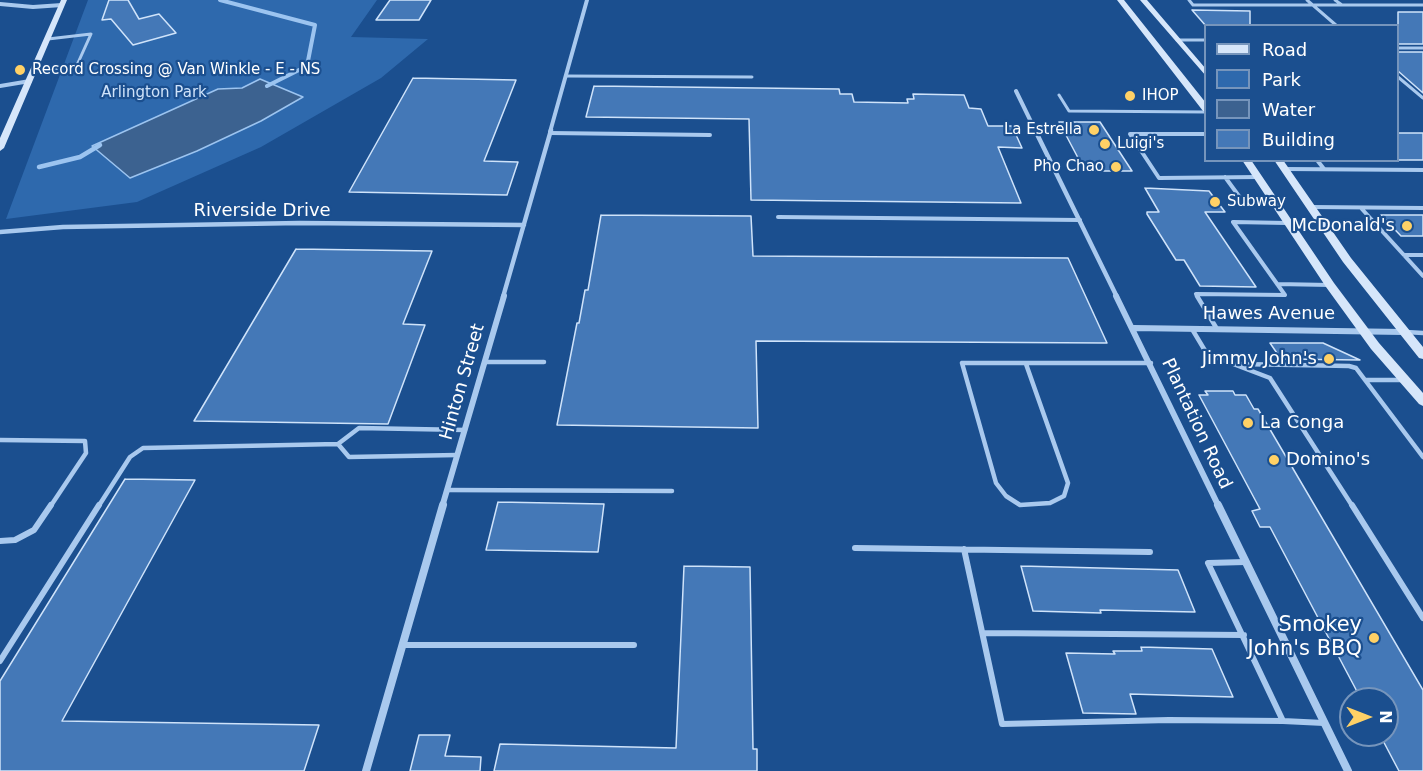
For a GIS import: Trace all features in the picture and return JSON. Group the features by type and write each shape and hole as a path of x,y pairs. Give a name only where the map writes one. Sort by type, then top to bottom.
{"main road":[{"path":"1120,0 1204,108"},
{"path":"1143,0 1204,72"},
{"path":"0,148 63,2"},
{"path":"1247,162 1287,223 1363,330 1423,401"},
{"path":"1281,165 1347,260 1423,355"}],"street":[{"name":"Hinton Street","path":"366,771 587,0"},
{"path":"0,4 33,7 63,2"},
{"path":"0,86 30,81"},
{"name":"Plantation Road","path":"1015,90 1134,328 1245,562 1348,771"},
{"name":"Riverside Drive","path":"0,232 63,227 241,224 524,225"},
{"name":"Hawes Avenue","path":"1134,328 1404,332"}],"lane":[{"path":"1189,0 1193,5 1423,5"},
{"path":"1307,0 1335,24"},
{"path":"1335,0 1342,5"},
{"path":"1418,0 1423,5"},
{"path":"34,72 77,65 91,34 48,39"},
{"path":"1177,40 1204,40"},
{"path":"1399,48 1423,48"},
{"path":"566,76 752,77"},
{"path":"1399,78 1423,99"},
{"path":"1059,95 1069,111 1204,111"},
{"path":"550,133 710,135"},
{"path":"1204,134 1130,134 1159,178 1257,177"},
{"path":"1319,162 1324,169"},
{"path":"1281,165 1324,169 1423,170"},
{"path":"1225,177 1244,203 1275,204"},
{"path":"1312,207 1423,208"},
{"path":"1361,208 1423,276"},
{"path":"778,218 1080,220"},
{"path":"1217,329 1196,294 1285,295 1233,222 1287,223"},
{"path":"1404,255 1423,255"},
{"path":"1277,284 1330,285"},
{"path":"1192,329 1207,354 1270,378 1423,618"},
{"path":"1404,332 1423,333"},
{"path":"485,362 544,362"},
{"path":"1026,364 1068,483 1064,496 1050,503 1020,505 1006,496 996,483 962,363 1151,363"},
{"path":"1232,364 1356,368 1423,457"},
{"path":"1365,380 1405,380"},
{"path":"0,661 130,457 143,448 338,444 359,428 465,429"},
{"path":"0,440 85,441 86,453 34,530 15,540 0,541"},
{"path":"338,444 349,457 457,455"},
{"path":"447,490 672,491"},
{"path":"855,548 1150,552"},
{"path":"964,549 1002,724 1169,720 1324,723"},
{"path":"1245,562 1208,563 1283,721"},
{"path":"983,633 1244,636"},
{"path":"402,645 634,645"}],"green space":[{"name":"Arlington Park","path":"88,0 377,0 351,37 428,39 381,78 261,147 137,202 6,219"}],"water":[{"path":"260,79 303,97 261,121 197,151 130,178 92,146 218,89 242,88"}],"building":[{"path":"109,0 128,0 139,19 159,14 176,33 133,45 111,19 102,20"},
{"path":"390,0 431,0 419,20 376,20"},
{"path":"1192,10 1250,11 1250,24 1204,24"},
{"path":"1398,12 1423,12 1423,44 1399,44"},
{"path":"1399,52 1423,52 1423,93 1399,72"},
{"path":"413,78 516,80 484,161 518,162 507,195 349,192"},
{"path":"594,86 839,89 840,94 852,94 854,102 908,103 907,99 914,99 913,94 964,95 969,108 981,109 988,126 1012,126 1022,148 998,147 1021,203 751,200 749,119 586,117"},
{"path":"1059,122 1100,122 1132,171 1085,171"},
{"path":"1399,133 1423,133 1423,160 1399,160"},
{"path":"1145,188 1209,191 1225,212 1205,212 1256,287 1200,286 1184,260 1176,260 1147,214 1147,212 1159,212"},
{"path":"601,215 751,216 753,256 1068,258 1107,343 756,341 758,428 557,425 577,323 579,323 585,290 588,290"},
{"name":"McDonald's","path":"1381,215 1423,215 1423,236 1401,236"},
{"path":"296,249 432,251 403,324 425,325 388,424 194,421"},
{"path":"1270,343 1323,343 1360,360 1281,359"},
{"path":"1205,391 1233,391 1235,395 1246,395 1254,409 1258,409 1423,690 1423,771 1399,771 1386,747 1399,747 1399,687 1355,687 1270,527 1260,527 1252,511 1260,509 1199,395 1208,395"},
{"path":"125,479 195,480 62,721 319,725 304,771 0,771 0,681"},
{"path":"498,502 604,504 598,552 486,550"},
{"path":"684,566 750,567 753,749 757,749 757,771 494,771 500,744 676,748"},
{"path":"1021,566 1178,570 1195,612 1033,611"},
{"path":"1141,647 1212,649 1233,697 1130,694 1136,714 1083,713 1066,653 1115,654 1113,651 1142,651"},
{"path":"419,735 450,735 445,756 481,757 480,771 410,771"}],"waterway":[{"path":"220,0 315,25 307,66 267,86"},
{"path":"39,167 80,157 100,145"}],"place":[{"name":"Record Crossing @ Van Winkle - E - NS","path":"20,70"},
{"name":"IHOP","path":"1130,96"},
{"name":"La Estrella","path":"1094,130"},
{"name":"Luigi's","path":"1105,144"},
{"name":"Pho Chao","path":"1116,167"},
{"name":"Subway","path":"1215,202"},
{"name":"McDonald's","path":"1407,226"},
{"name":"Jimmy John's","path":"1329,359"},
{"name":"La Conga","path":"1248,423"},
{"name":"Domino's","path":"1274,460"},
{"name":"Smokey John's BBQ","path":"1374,638"}]}
